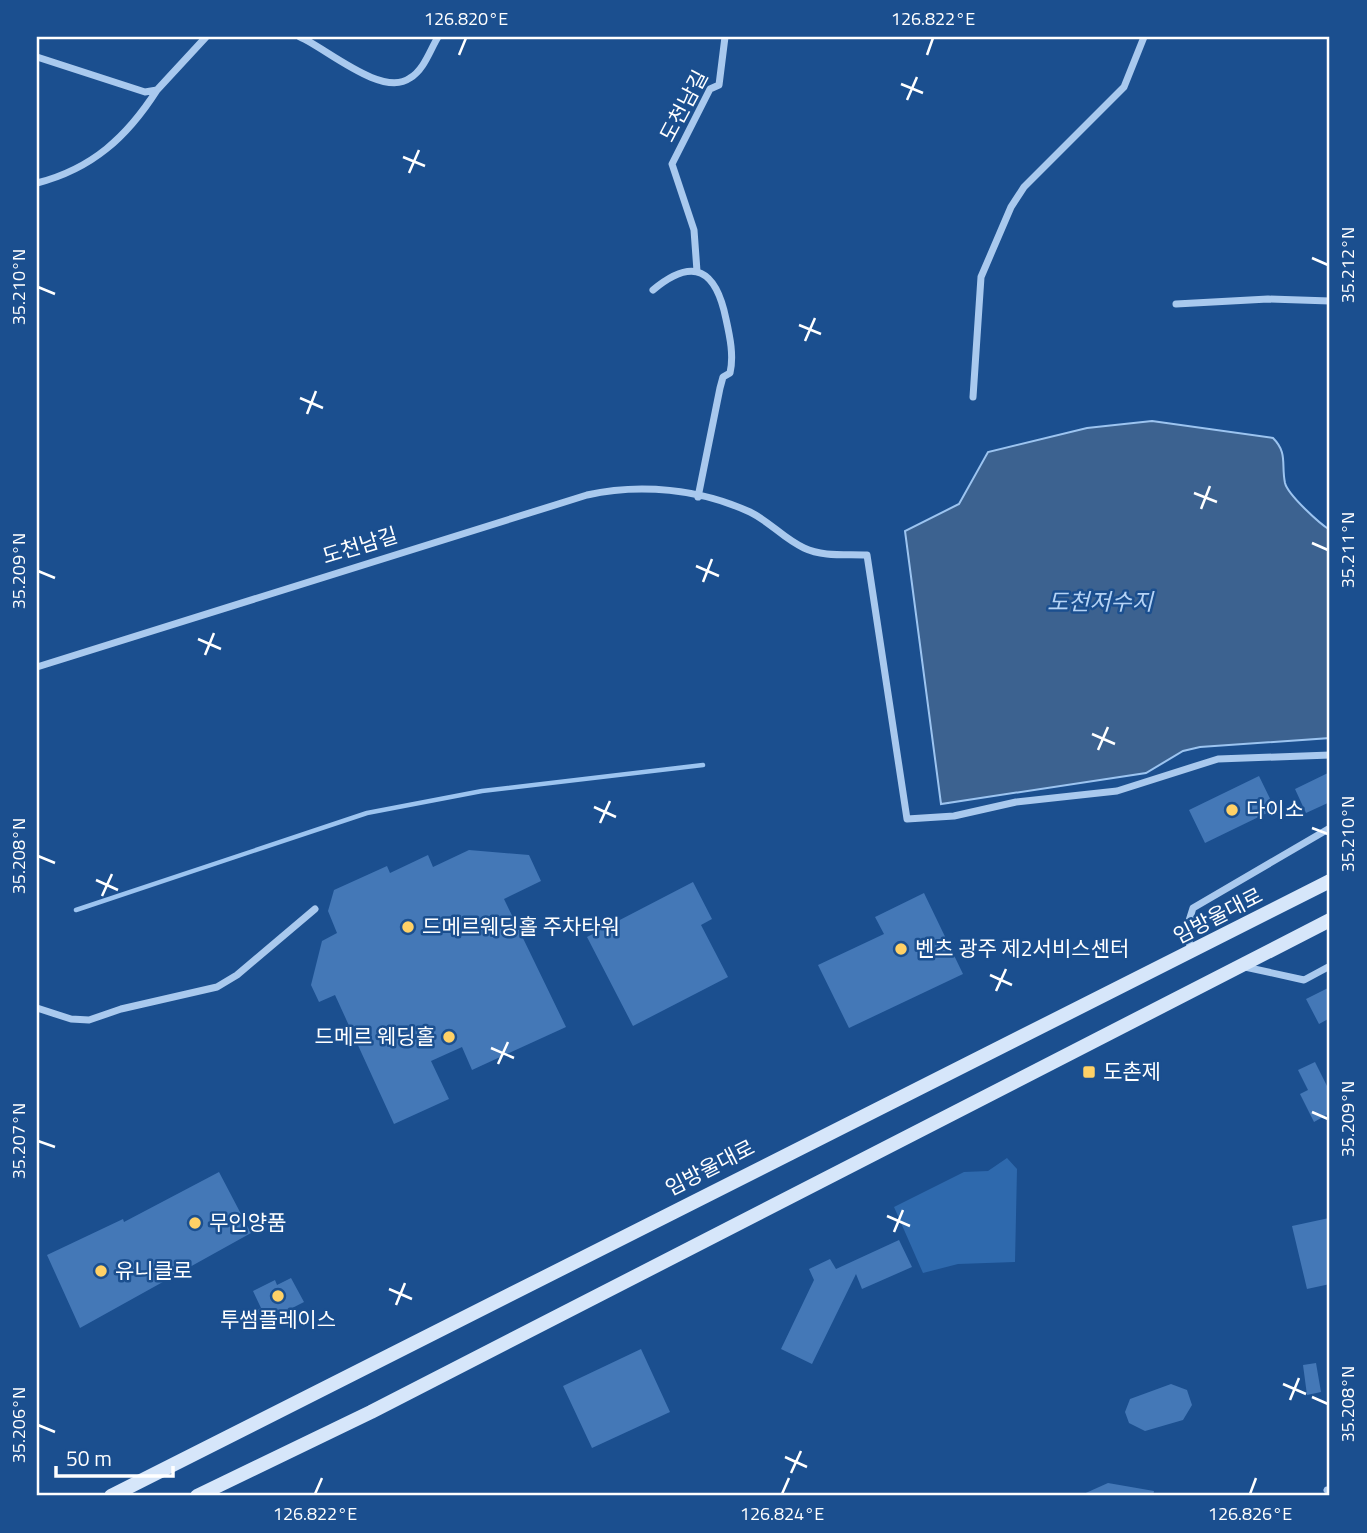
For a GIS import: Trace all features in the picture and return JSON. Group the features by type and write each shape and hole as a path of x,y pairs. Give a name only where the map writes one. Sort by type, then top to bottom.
{"main road":[{"name":"임방울대로","path":"111,1496 701,1196 1191,954 1330,881"},
{"path":"197,1496 396,1399 1330,920"}],"street":[{"path":"37,183 64,176 95,159 138,120 157,90 206,37"},
{"path":"300,37 358,72 378,80 398,82 410,79 422,65 438,37"},
{"name":"도천남길","path":"697,271 694,230 672,164 710,89 719,85 725,37"},
{"path":"973,397 981,276 1011,207 1024,187 1124,87 1144,37"},
{"path":"37,57 124,87 145,92 157,90"},
{"path":"653,290 673,274 697,271 714,282 719,290 733,362 730,373 723,377 720,388 698,497"},
{"path":"1176,304 1268,299 1330,301"},
{"name":"도천남길","path":"37,667 587,495 647,487 698,497 751,512 802,547 824,554 867,555 906,819 954,816 1016,802 1117,791 1218,759 1330,755"},
{"path":"1191,954 1187,927 1193,908 1330,828"},
{"path":"37,1008 71,1019 89,1020 110,1016 121,1009 217,987 237,975 315,909"},
{"path":"1240,966 1304,980 1330,966"}],"shaded area":[{"path":"1007,1158 1017,1169 1015,1262 958,1264 923,1273 894,1207 964,1172 988,1171"}],"water":[{"name":"도천저수지","path":"1152,421 1273,438 1281,449 1287,488 1305,509 1330,530 1330,738 1200,747 1183,751 1146,773 941,804 905,531 959,504 988,452 1087,428"}],"building":[{"path":"1330,772 1330,802 1306,813 1295,789"},
{"name":"다이소","path":"1259,776 1275,809 1205,843 1189,810"},
{"path":"469,850 529,855 541,881 504,899 566,1027 472,1070 462,1047 431,1061 449,1099 394,1124 335,995 319,1002 311,985 322,941 337,933 328,911 334,890 387,866 390,873 428,855 433,867"},
{"path":"693,882 712,919 701,925 728,977 633,1026 587,937"},
{"name":"벤츠 광주 제2서비스센터","path":"924,893 963,974 849,1028 818,965 884,934 875,917"},
{"path":"1330,987 1330,1018 1319,1024 1306,999"},
{"path":"1315,1062 1330,1092 1330,1113 1314,1122 1300,1094 1308,1090 1298,1070"},
{"path":"219,1172 251,1233 80,1328 47,1255 123,1219 124,1222"},
{"path":"1329,1218 1330,1284 1307,1289 1292,1226"},
{"path":"899,1240 912,1267 862,1289 856,1274 812,1364 781,1349 814,1280 809,1269 830,1259 836,1269"},
{"name":"투썸플레이스","path":"291,1278 304,1302 263,1323 257,1310 261,1308 253,1291 275,1280 277,1285"},
{"path":"641,1349 670,1412 592,1448 563,1386"},
{"path":"1316,1363 1321,1392 1307,1395 1303,1365"},
{"path":"1171,1384 1187,1390 1192,1405 1183,1420 1145,1431 1129,1423 1125,1412 1130,1399"},
{"path":"1108,1483 1154,1491 1153,1496 1079,1496"}],"waterway":[{"path":"76,910 367,813 482,791 703,765"}],"place":[{"name":"다이소","path":"1232,810"},
{"name":"드메르웨딩홀 주차타워","path":"408,927"},
{"name":"벤츠 광주 제2서비스센터","path":"901,949"},
{"name":"드메르 웨딩홀","path":"449,1037"},
{"name":"도촌제","path":"1089,1072"},
{"name":"무인양품","path":"195,1223"},
{"name":"유니클로","path":"101,1271"},
{"name":"투썸플레이스","path":"278,1296"}]}
